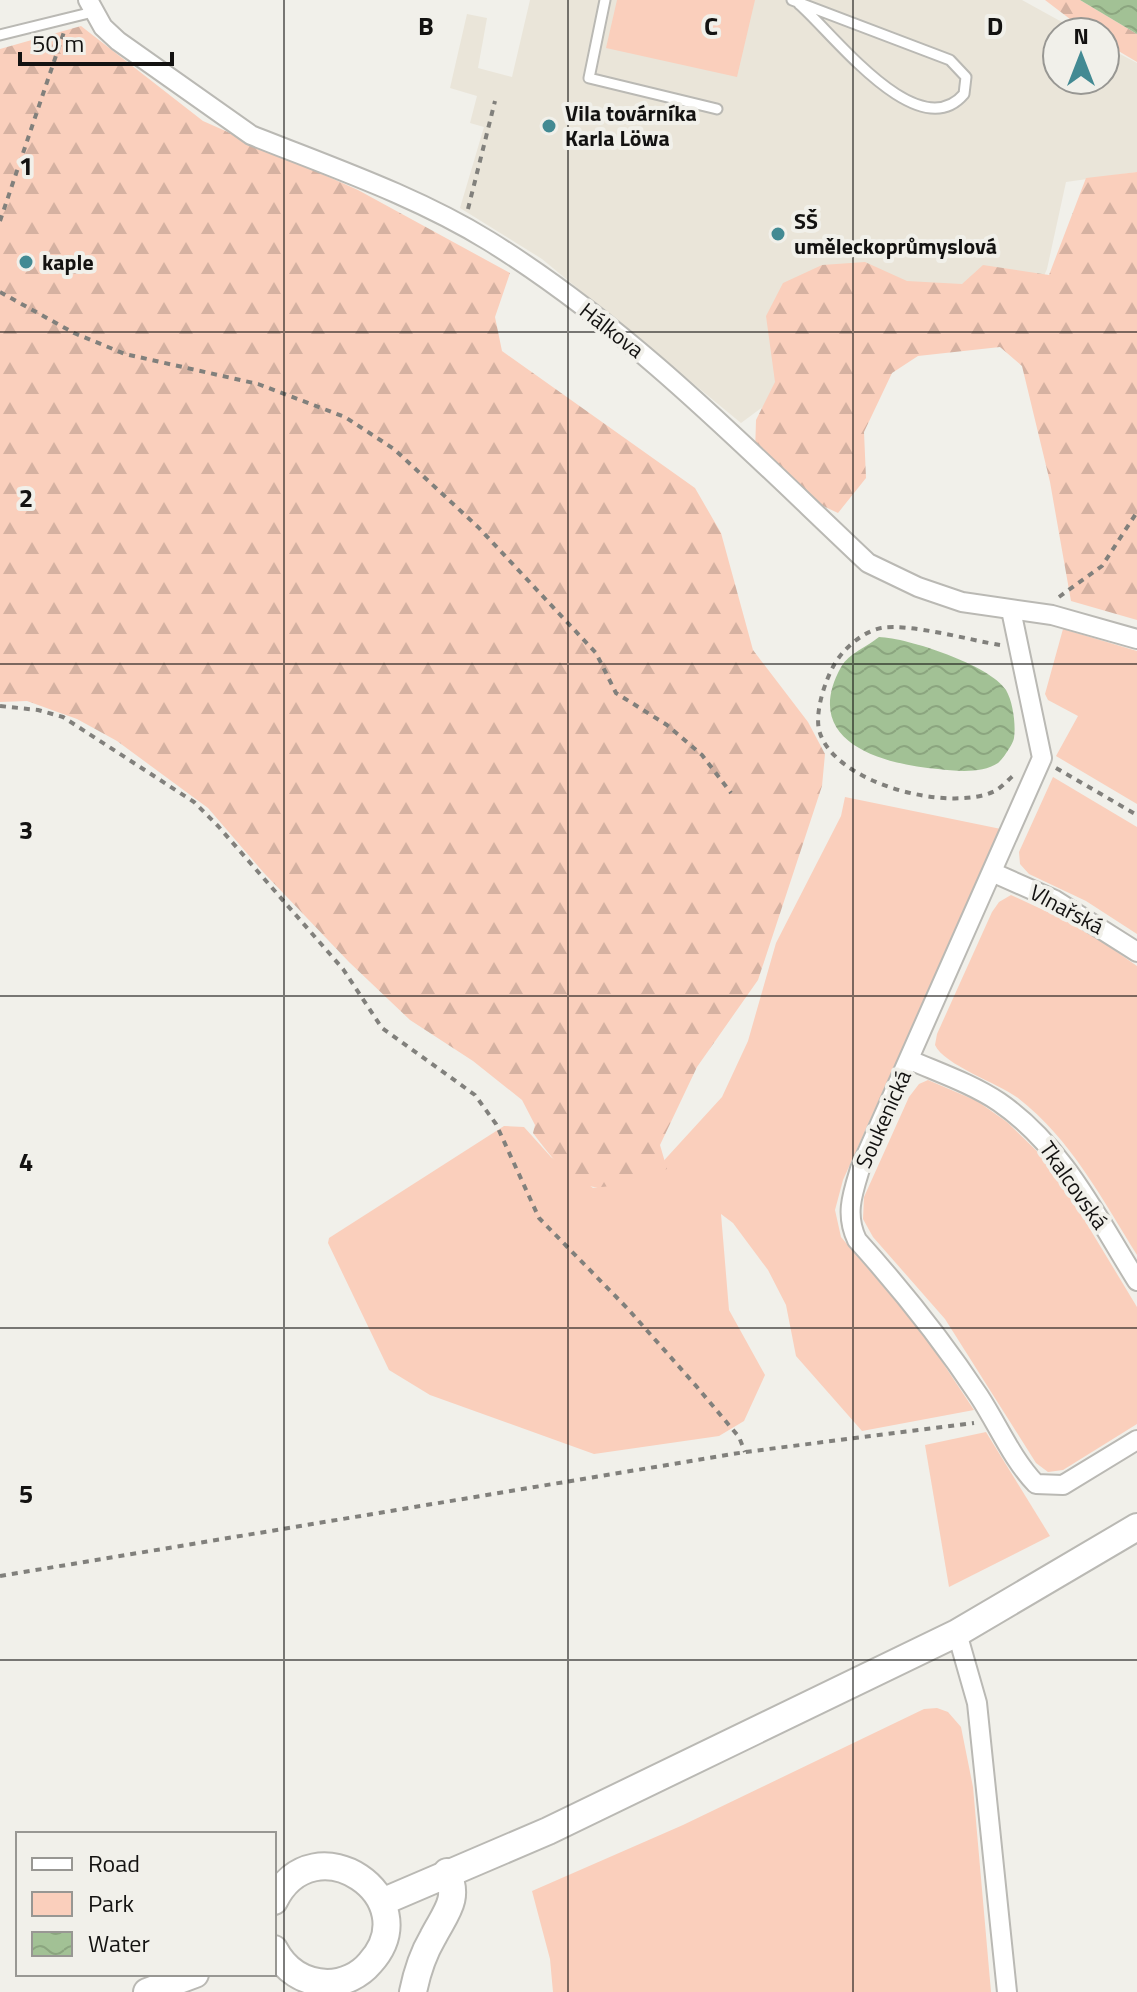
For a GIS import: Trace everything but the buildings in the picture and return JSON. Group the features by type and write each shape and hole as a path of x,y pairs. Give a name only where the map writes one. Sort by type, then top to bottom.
{"main road":[{"path":"382,1902 548,1831 957,1633 1137,1527"},
{"path":"276,1898 285,1883 298,1873 330,1866 361,1877 382,1902 385,1930 377,1956 351,1986 303,1978 290,1970 276,1952"},
{"path":"413,1992 418,1968 453,1900 454,1887 447,1872"},
{"path":"147,1992 190,1976"}],"street":[{"name":"Hálkova","path":"91,6 118,41 251,135 384,189 463,226 617,330 868,563 918,587 962,602 1076,620 1137,639"},
{"path":"1011,610 1042,758"},
{"name":"Soukenická","path":"1042,758 994,873 860,1169 849,1209 850,1226 857,1240 932,1328 994,1420 1025,1473 1036,1484 1048,1487 1063,1485 1137,1440"},
{"name":"Vlnařská","path":"994,873 1055,900 1137,952"},
{"name":"Tkalcovská","path":"910,1060 997,1101 1038,1133 1068,1169 1137,1281"},
{"path":"957,1633 977,1703 1007,1992"}],"lane":[{"path":"605,0 589,78 717,109"},
{"path":"795,2 950,60 966,77 964,94 947,108 921,107 904,100 860,65 795,2"},
{"path":"0,35 68,18 91,6"}],"path":[{"path":"0,221 68,18"},
{"path":"463,226 495,101"},
{"path":"0,292 74,333 125,354 258,384 345,417 394,449 478,527 596,653 616,693 667,725 702,755 731,793"},
{"path":"1054,601 1102,566 1137,512"},
{"path":"1019,648 901,626 878,629 840,654 823,691 819,730 834,754 857,774 901,791 932,796 994,791 1013,776 1019,765"},
{"path":"0,706 38,710 63,717 194,802 218,826 343,969 382,1028 475,1095 496,1124 539,1218 668,1353 739,1437 745,1452"},
{"path":"1042,758 1137,815"},
{"path":"0,1576 745,1452 994,1420"}],"shaded area":[{"name":"SŠ uměleckoprůmyslová","path":"530,0 1022,0 1051,16 1041,16 1041,96 1121,96 1121,54 1137,63 1137,172 1066,182 1047,269 1021,327 813,370 741,423 542,259 460,208 484,127 470,123 477,96 450,88 467,14 487,18 478,68 512,77"}],"green space":[{"path":"617,0 755,0 737,77 606,48"},
{"path":"1045,0 1080,0 1107,16 1066,16"},
{"path":"1121,24 1137,34 1137,62 1121,52"},
{"path":"81,26 203,121 358,190 510,273 495,317 502,351 695,488 721,533 753,650 808,722 825,754 822,786 758,980 697,1067 660,1145 667,1169 604,1187 577,1181 533,1133 535,1125 522,1100 473,1061 410,1020 349,962 264,873 208,808 117,741 77,719 27,701 0,702 0,49"},
{"path":"1137,172 1137,620 1071,601 1050,482 1022,366 1000,347 918,356 892,373 864,432 866,478 838,513 774,483 755,454 756,420 775,382 766,316 783,283 822,265 865,262 907,281 962,284 983,265 1049,275 1086,178"},
{"path":"1063,629 1137,651 1137,804 1056,756 1078,716 1048,700 1045,694"},
{"path":"1053,777 1137,827 1137,934 1086,901 1029,874 1020,864 1019,852"},
{"path":"845,797 1001,829 843,1180 835,1210 841,1237 923,1333 974,1410 862,1431 796,1356 786,1305 768,1270 733,1223 721,1214 729,1310 765,1375 744,1421 719,1436 594,1454 430,1395 389,1370 328,1243 329,1238 504,1126 524,1127 551,1157 593,1188 634,1179 658,1167 722,1097 748,1041 776,943 841,816"},
{"path":"1011,895 1084,929 1137,966 1137,1255 1070,1151 1037,1114 1009,1092 949,1060 935,1045 937,1034 992,912 999,902"},
{"path":"928,1080 977,1101 1007,1122 1049,1163 1137,1307 1137,1424 1063,1470 1048,1472 1036,1463 945,1319 873,1237 863,1219 864,1197 909,1097 919,1084"},
{"path":"986,1432 1050,1536 949,1587 925,1445"},
{"path":"937,1708 948,1712 961,1727 973,1787 991,1992 553,1992 550,1959 532,1891 683,1825 924,1709"}],"water":[{"path":"1080,0 1137,0 1137,34 1121,24 1121,16 1107,16"},
{"path":"879,637 909,642 947,654 983,671 1006,690 1015,727 1013,741 1000,761 984,769 968,771 893,762 853,744 839,731 831,714 831,693 841,667 853,654"}],"place":[{"name":"Vila továrníka Karla Löwa","path":"549,126"},
{"name":"SŠ uměleckoprůmyslová","path":"778,234"},
{"name":"kaple","path":"26,262"}]}
